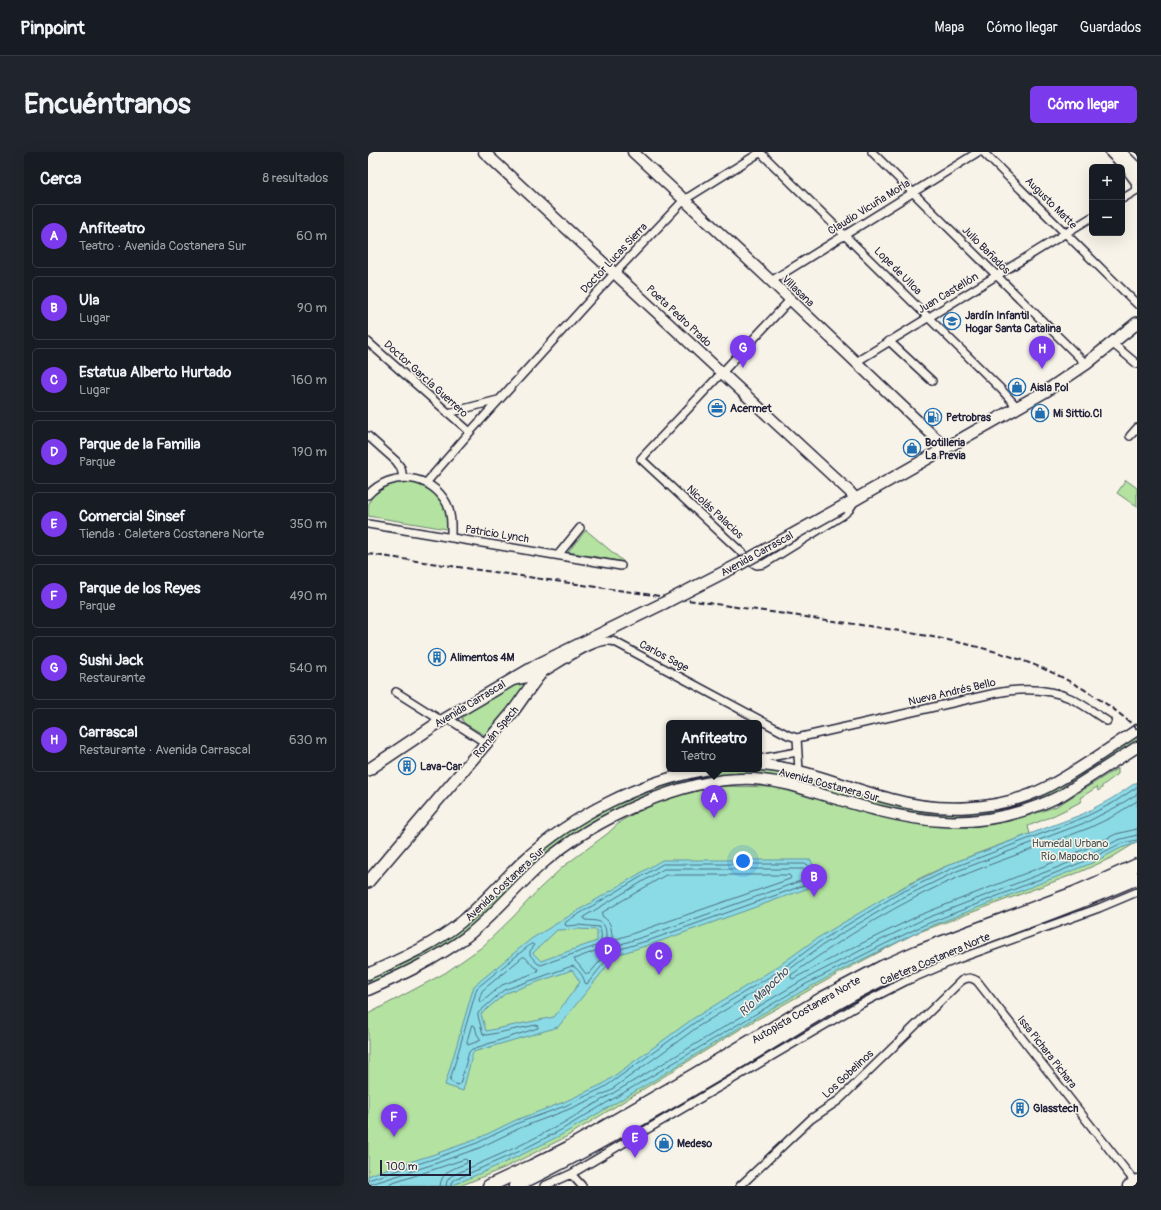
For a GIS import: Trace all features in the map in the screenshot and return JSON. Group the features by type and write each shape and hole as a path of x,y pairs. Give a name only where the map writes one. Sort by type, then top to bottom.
{"highway":[{"path":"1112,152 1137,176"},
{"name":"Autopista Costanera Norte","path":"489,1186 568,1148 823,998 882,967 922,950 1074,893 1137,865"},
{"name":"Autopista Costanera Norte","path":"515,1186 586,1150 744,1059 835,1004 893,974 954,949 1085,900 1137,878"}],"main road":[{"name":"Poeta Pedro Prado","path":"484,152 850,491 856,499"},
{"name":"Villasana","path":"632,152 771,281 946,448"},
{"path":"1121,152 1137,168"},
{"name":"Avenida Carrascal","path":"368,770 445,719 505,683 533,674 559,654 714,578 1018,408 1086,364 1137,323"},
{"name":"Román Spech","path":"368,882 511,714 530,689 533,674"},
{"name":"Avenida Costanera Sur","path":"762,765 799,771 896,801 934,807 962,807 996,804 1028,795 1056,782 1137,730"},
{"name":"Avenida Costanera Sur","path":"368,990 426,962 457,943 483,922 543,863 580,836 609,819 636,806 679,790 732,780 766,780 790,785 891,814 936,822 961,822 1013,815 1036,807 1062,795 1137,747"},
{"name":"Avenida Costanera Sur","path":"368,974 420,949 460,923 480,906 524,861 550,839 580,818 639,788 694,772"}],"street":[{"name":"Doctor Lucas Sierra","path":"426,483 470,432 614,273 684,200 761,152"},
{"name":"Lope de Ulloa","path":"761,152 929,317 1018,408"},
{"name":"Julio Bañados","path":"872,152 1086,364"},
{"name":"Claudio Vicuña Morla","path":"771,281 978,152"},
{"name":"Augusto Matte","path":"983,152 1137,304"},
{"path":"1106,152 1119,164"},
{"path":"1125,170 1134,180 1137,190 1125,197"},
{"name":"Juan Castellón","path":"856,362 1089,219"},
{"path":"722,373 790,300"},
{"path":"889,341 932,381"},
{"name":"Doctor García Guerrero","path":"368,342 470,432"},
{"path":"1112,343 1137,364"},
{"name":"Nicolás Palacios","path":"722,373 641,459 753,563 757,565 764,564 843,515 852,507 856,499"},
{"path":"448,414 500,399"},
{"path":"1130,436 1137,428"},
{"path":"368,436 396,461 401,468 403,478"},
{"path":"368,495 385,482 403,478 415,479 426,483 435,489 446,503 451,518 450,538"},
{"name":"Patricio Lynch","path":"368,524 622,566"},
{"path":"558,555 580,528"},
{"name":"Carlos Sage","path":"533,674 603,641 612,640 759,720"},
{"name":"Nueva Andrés Bello","path":"797,738 996,693 1016,690 1054,692 1077,702 1107,721"},
{"path":"396,692 486,744"},
{"name":"Carlos Sage","path":"762,722 788,736 797,738"},
{"path":"797,738 799,771"},
{"path":"762,758 797,752"},
{"name":"Caletera Costanera Norte","path":"544,1186 571,1174 857,1006 906,981 955,960 1099,908 1137,892"},
{"name":"Issa Pichara Pichara","path":"969,978 973,978 977,981 1134,1183"},
{"name":"Los Gobelinos","path":"740,1186 811,1119 839,1100 961,982 969,978"},
{"path":"571,1174 582,1186"}],"green space":[{"path":"1126,480 1137,488 1137,507 1117,493"},
{"path":"399,481 416,482 435,492 443,503 448,516 447,529 368,516 369,503 374,495 385,486"},
{"path":"586,530 624,562 568,552"},
{"path":"522,682 524,683 523,692 486,736 464,723 462,715 475,705 479,706 497,695 498,691"},
{"path":"1137,733 1137,743 1046,800 984,817 962,818 914,815 873,805 807,784 767,775 751,774 717,776 680,785 638,799 602,817 565,840 537,863 457,939 437,952 368,985 368,977 416,954 518,868 586,816 669,780 702,772 762,772 762,769 770,768 914,806 1018,802"},
{"path":"1118,768 1118,774 1102,786 1102,788 1098,791 1097,787 1080,798 1082,801 1055,815 1028,826 1030,834 975,854 938,870 886,897 1137,842 1111,858 1080,872 914,934 847,969 747,1025 566,1137 504,1168 460,1186 368,1186 368,1014 445,973 482,947 540,888 564,866 607,834 621,821 653,803 714,786 782,787 873,814 920,825 960,826 1024,814 1025,817 1057,806"}],"water":[{"name":"Humedal Urbano Río Mapocho","path":"1137,782 1137,843 1121,848 1092,863 926,928 849,966 760,1015 563,1134 481,1173 451,1186 368,1186 368,1176 475,1140 516,1120 564,1102 603,1084 694,1018 777,967 816,939 896,891 953,863 1083,814 1111,799"},
{"path":"662,860 811,860 820,884 655,943 616,955 558,1027 473,1052 463,1091 445,1085 474,986 531,939","holes":["557,930 597,930 597,941 541,961 533,953","572,970 580,982 554,1017 486,1031 481,1014 506,993"]}],"railway":[{"path":"368,554 875,627 962,643 990,650 1044,669 1096,697 1123,716 1137,729"}],"place":[{"name":"Jardín Infantil Hogar Santa Catalina","path":"952,321"},
{"name":"Sushi Jack","path":"743,368"},
{"name":"Carrascal","path":"1042,369"},
{"name":"Aisla Pol","path":"1017,387"},
{"name":"Acermet","path":"717,408"},
{"name":"Mi Sittio.Cl","path":"1040,413"},
{"name":"Petrobras","path":"933,417"},
{"name":"Botilleria La Previa","path":"912,448"},
{"name":"Alimentos 4M","path":"437,657"},
{"name":"Lava-Car","path":"407,766"},
{"name":"Anfiteatro","path":"714,818"},
{"name":"Ula","path":"814,897"},
{"name":"Parque de la Familia","path":"608,970"},
{"name":"Estatua Alberto Hurtado","path":"659,975"},
{"name":"Glasstech","path":"1020,1108"},
{"name":"Parque de los Reyes","path":"394,1137"},
{"name":"Medeso","path":"664,1143"},
{"name":"Comercial Sinsef","path":"635,1158"}],"water label":[{"name":"Río Mapocho","path":"764,992"}]}
